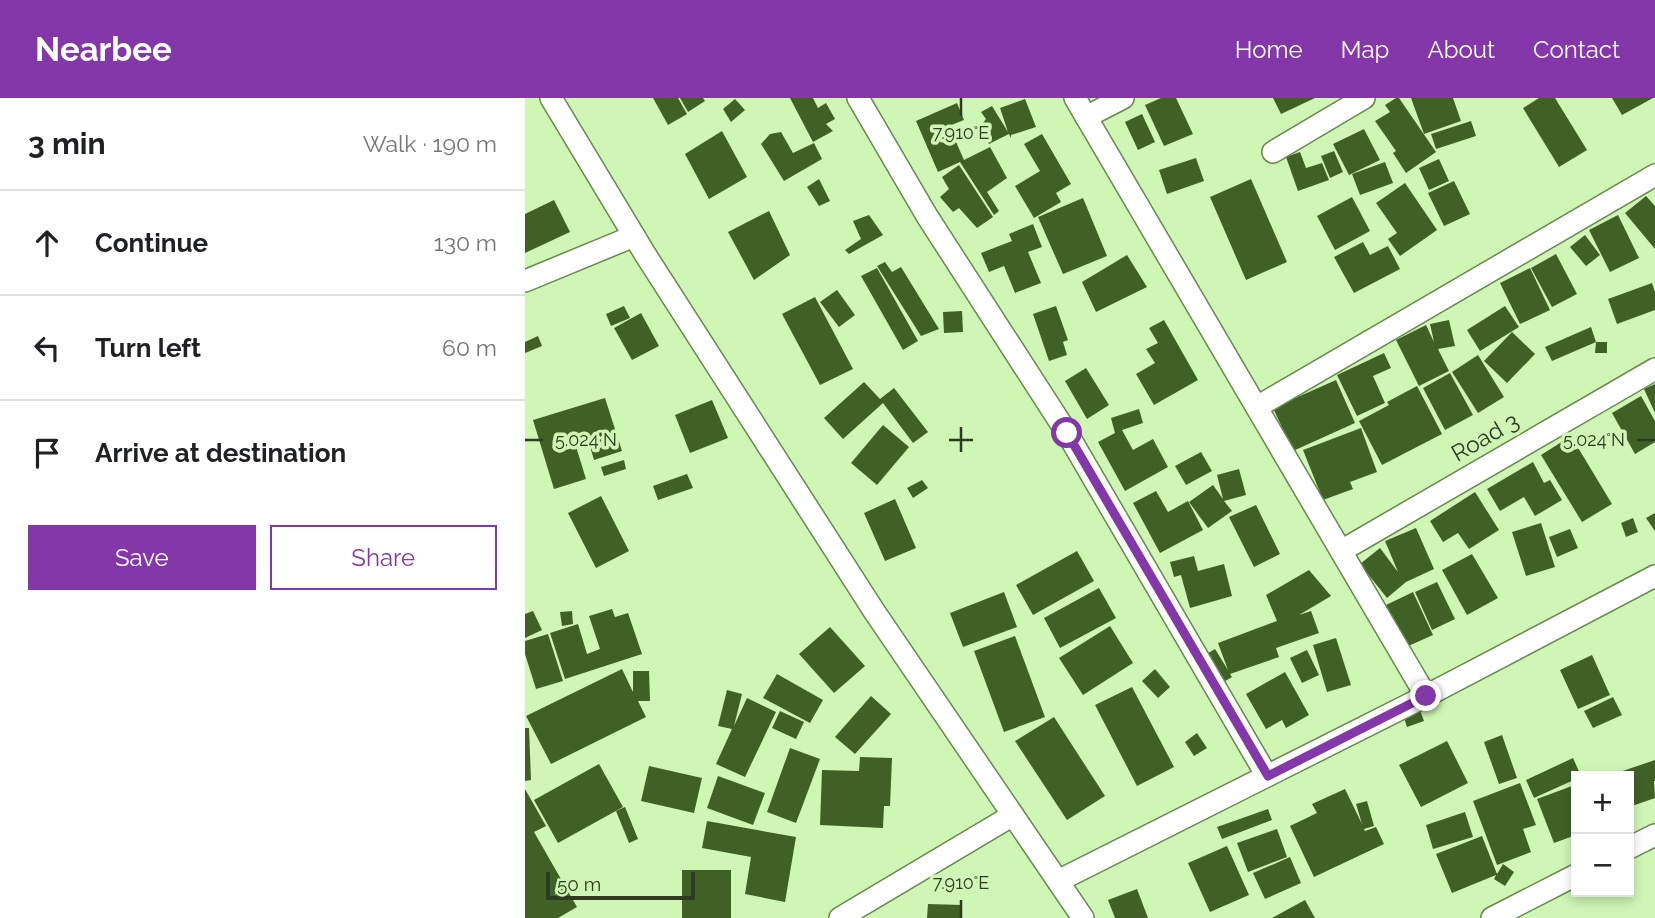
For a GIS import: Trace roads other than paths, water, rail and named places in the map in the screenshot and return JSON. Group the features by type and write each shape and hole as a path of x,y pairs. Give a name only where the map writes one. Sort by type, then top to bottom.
{"street":[{"path":"551,98 634,236 874,611 1083,918"},
{"path":"858,98 927,216 1067,433 1268,776"},
{"path":"1075,98 1426,696"},
{"path":"1086,117 1122,98"},
{"path":"1273,152 1364,98"},
{"path":"1257,407 1655,175"},
{"path":"525,281 634,236"},
{"name":"Road 3","path":"1341,551 1655,369"},
{"path":"1058,881 1426,696 1655,576"},
{"path":"841,918 1013,815"},
{"path":"1634,846 1655,835"},
{"path":"1492,918 1571,878"}]}
